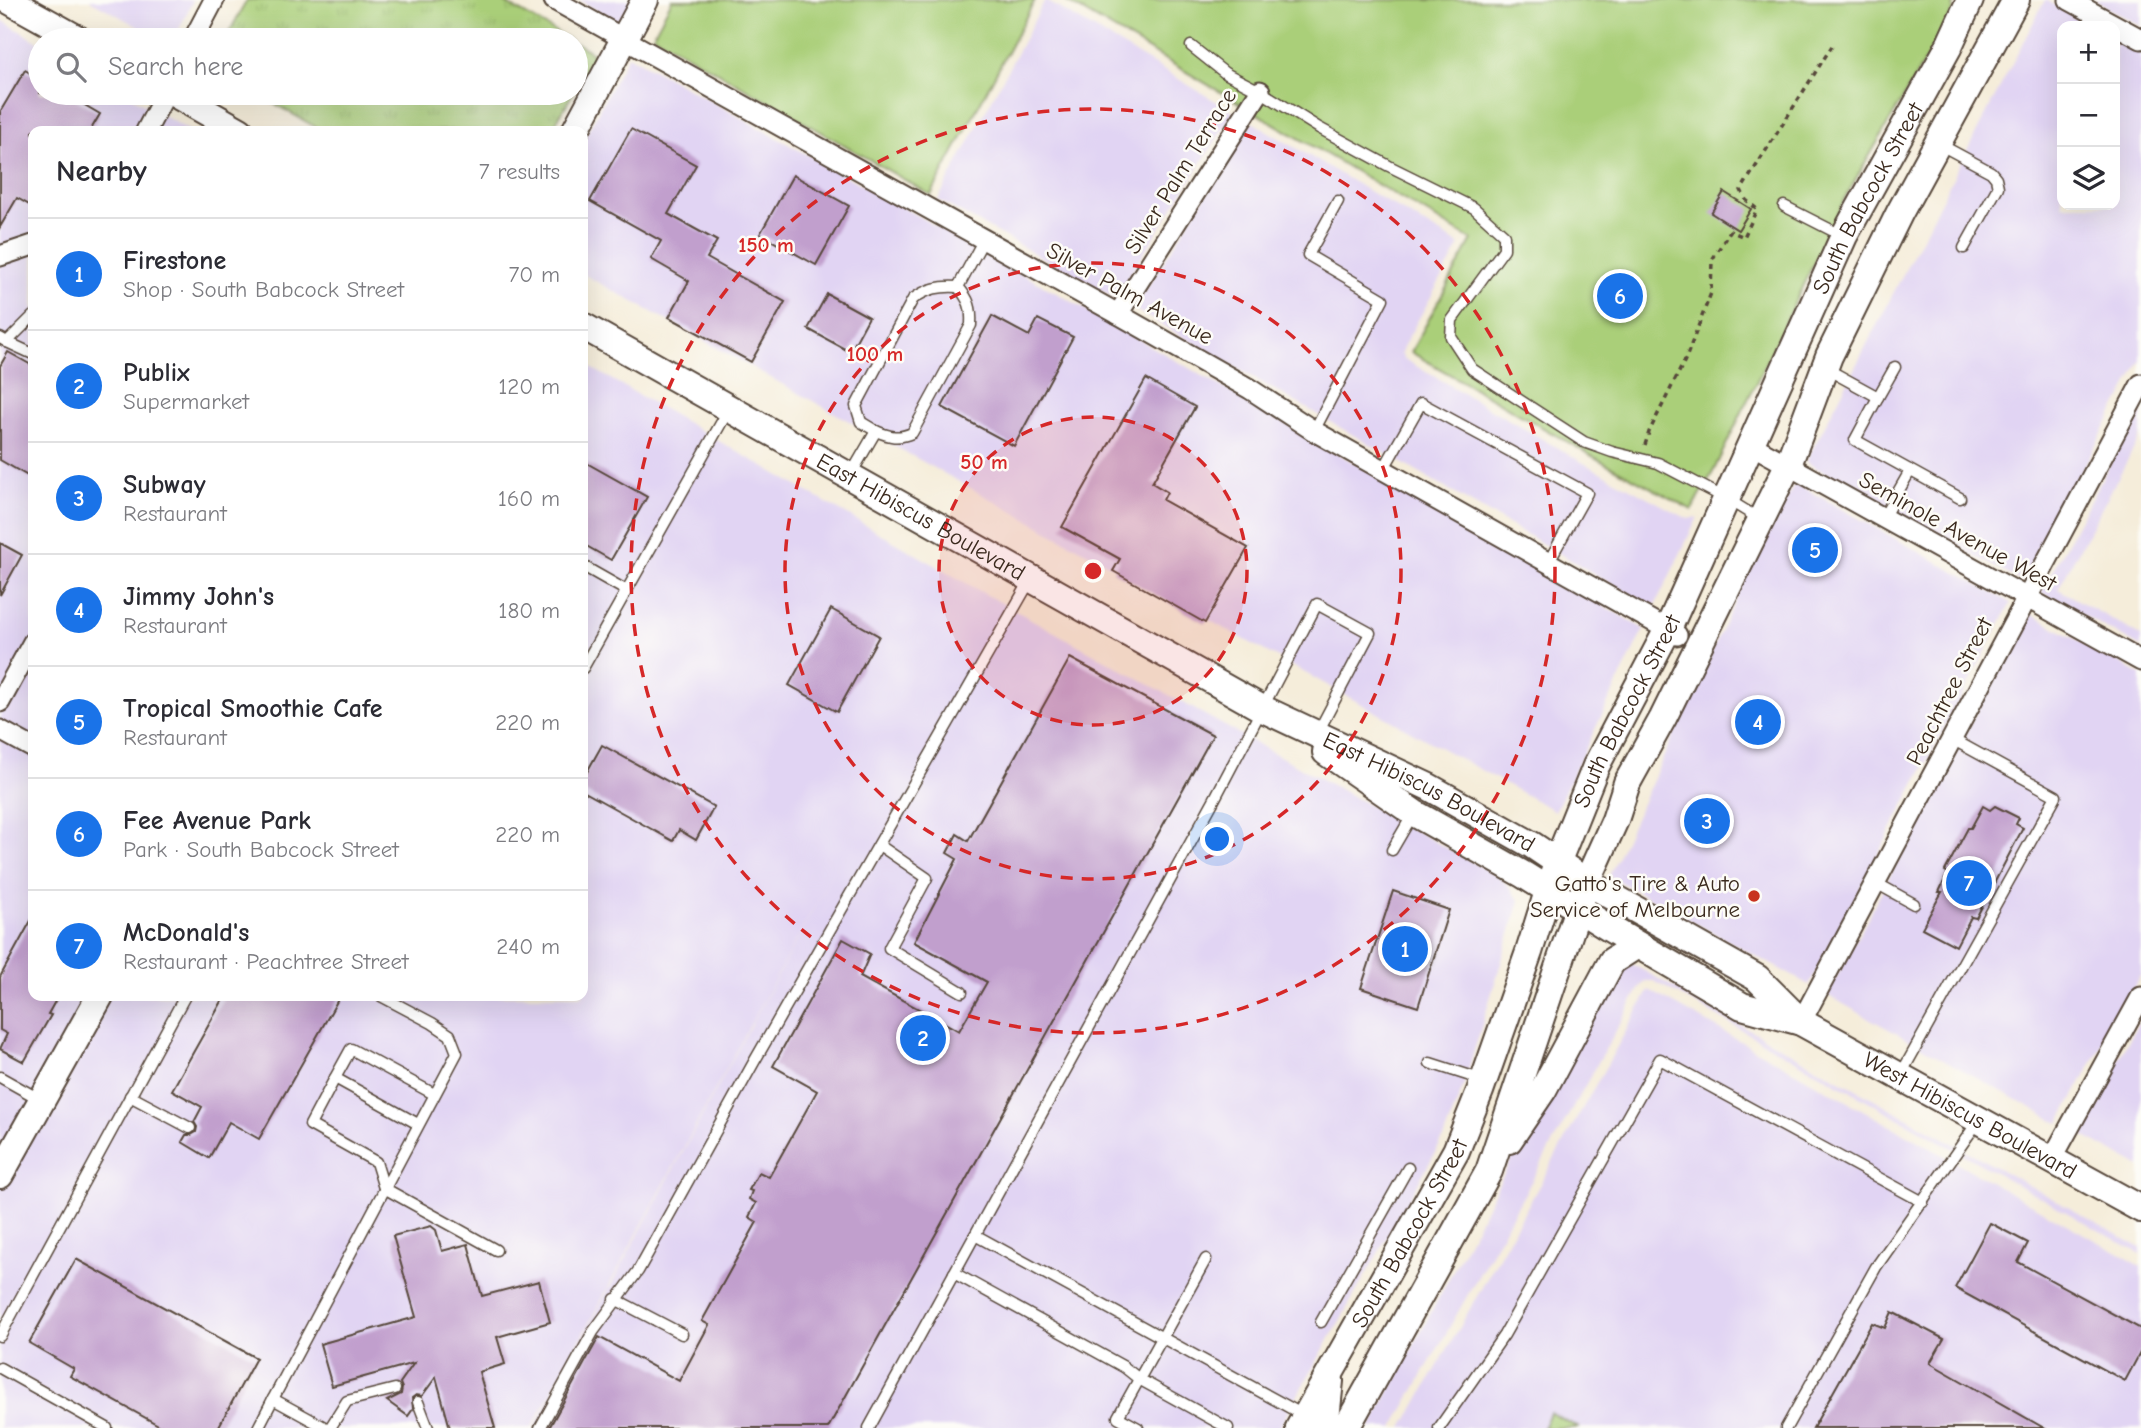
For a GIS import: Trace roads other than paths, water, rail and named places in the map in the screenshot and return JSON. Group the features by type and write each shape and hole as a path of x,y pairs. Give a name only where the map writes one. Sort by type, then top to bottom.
{"main road":[{"path":"8,0 58,28"},
{"path":"578,126 645,0"},
{"name":"South Babcock Street","path":"1309,1425 1331,1369 1455,1151 1483,1081 1557,863 1596,766 1673,632 1727,499 1844,236 1948,48 1970,0"},
{"name":"South Babcock Street","path":"1353,1423 1489,1171 1587,882 1615,820 1627,783 1663,718 1788,465 1824,368 1900,212 2016,0"},
{"path":"194,105 231,126"},
{"name":"East Hibiscus Boulevard","path":"588,329 1261,708 1429,787 1532,845 1587,882"},
{"name":"East Hibiscus Boulevard","path":"1261,708 1414,813 1578,910"},
{"name":"West Hibiscus Boulevard","path":"1587,882 1757,978 1801,1022"},
{"name":"West Hibiscus Boulevard","path":"1578,910 1742,1006 1801,1022 2141,1209"},
{"path":"1489,1171 1543,1090 1612,961 1637,945"},
{"path":"0,1175 97,1001"}],"street":[{"path":"199,28 214,0"},
{"name":"Silver Palm Avenue","path":"554,0 1118,314 1250,389 1314,431 1673,632"},
{"path":"2069,0 2141,40"},
{"name":"Silver Palm Terrace","path":"1118,314 1260,90"},
{"path":"149,126 160,105"},
{"path":"0,256 28,247"},
{"name":"Peachtree Street","path":"1801,1022 2141,383"},
{"name":"Seminole Avenue West","path":"1751,444 2141,661"},
{"path":"0,702 28,651"},
{"path":"0,730 28,745"},
{"path":"2052,1159 2141,997"}],"lane":[{"path":"1191,47 1225,73 1260,90 1331,135 1474,208 1504,235 1504,248 1452,320 1451,337 1472,369 1584,442 1658,463 1761,520"},
{"path":"1938,144 1991,172 1996,178 1998,187 1964,248"},
{"path":"1314,431 1383,299 1308,256 1338,201"},
{"path":"1784,206 1844,236"},
{"path":"958,286 984,239"},
{"path":"939,286 958,286 967,297 972,311 971,325 912,433 901,438 889,437 861,422 856,406 913,299 924,291 939,286"},
{"path":"28,320 4,340 28,352"},
{"path":"1895,367 1855,440 1960,498"},
{"path":"1824,368 1878,397"},
{"path":"1383,470 1421,403 1587,494 1549,561"},
{"path":"588,659 729,409"},
{"path":"850,477 876,431"},
{"path":"1883,518 1910,471"},
{"path":"588,569 626,591"},
{"path":"540,1428 593,1332 638,1271 754,1062 1032,579"},
{"path":"869,1428 1214,800 1317,604 1370,633 1317,734"},
{"path":"1899,1078 2056,796 1952,739"},
{"path":"1392,850 1414,813"},
{"path":"879,845 927,878 889,948 962,992"},
{"path":"1876,883 1914,904"},
{"path":"0,1336 182,1001"},
{"path":"258,1428 457,1053 450,1035 390,1001"},
{"path":"434,1094 351,1049 310,1125 376,1162 383,1188 496,1250"},
{"path":"1439,1428 1504,1335 1660,1059 1923,1202"},
{"path":"1430,1063 1483,1081"},
{"path":"0,1077 41,1100"},
{"path":"335,1078 418,1124"},
{"path":"130,1096 190,1128"},
{"path":"1786,1428 1876,1267 1979,1119"},
{"path":"1321,1322 1408,1168"},
{"path":"975,1235 1147,1330 1163,1336 1309,1425"},
{"path":"1138,1428 1118,1417 1206,1259"},
{"path":"954,1273 1228,1428"},
{"path":"615,1299 682,1334"},
{"path":"0,1368 107,1428"},
{"path":"273,1399 328,1428 347,1401 395,1389"},
{"path":"418,1402 428,1428"}],"place":[{"name":"Fee Avenue Park","path":"1620,296"},
{"name":"Tropical Smoothie Cafe","path":"1815,550"},
{"name":"Jimmy John's","path":"1758,722"},
{"name":"Subway","path":"1707,821"},
{"name":"McDonald's","path":"1969,883"},
{"name":"Gatto's Tire & Auto Service of Melbourne","path":"1754,896"},
{"name":"Firestone","path":"1405,949"},
{"name":"Publix","path":"923,1038"}]}
